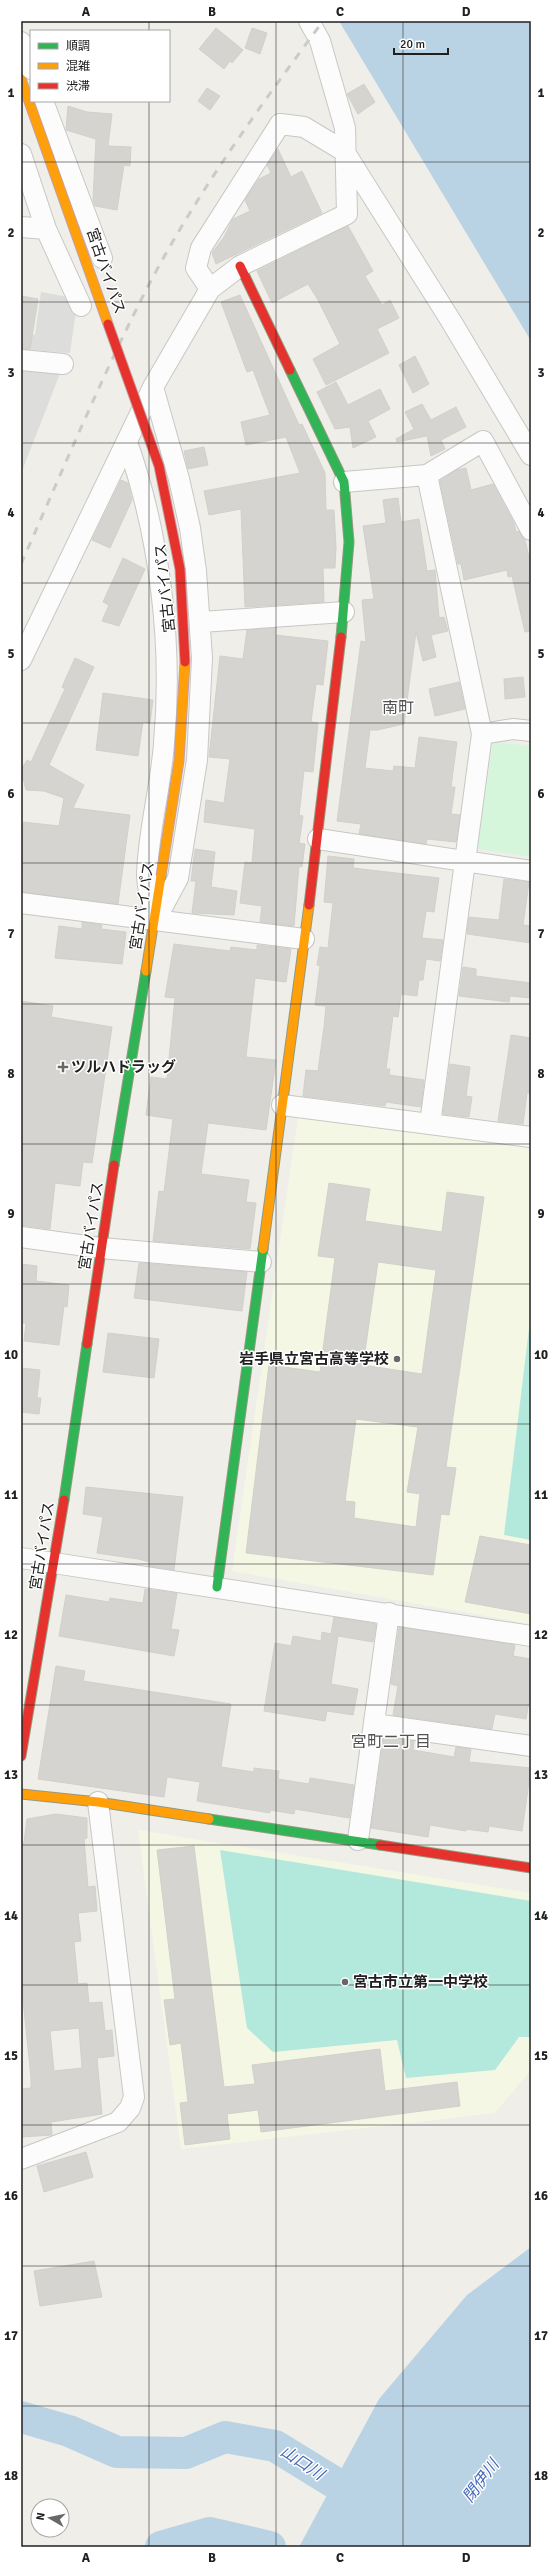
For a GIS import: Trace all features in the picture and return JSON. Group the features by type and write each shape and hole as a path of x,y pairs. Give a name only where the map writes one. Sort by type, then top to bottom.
{"main road":[{"name":"宮古バイパス","path":"21,79 159,466 180,569 186,672 179,761 155,921 101,1248 54,1563 21,1756"},
{"path":"217,1587 318,839 344,612 348,542 344,482 240,266"},
{"path":"21,1794 98,1802 358,1840 531,1868"}],"street":[{"path":"21,660 128,442 153,387 210,289 240,266 347,214 344,151 345,128 320,41 310,21"},
{"path":"43,102 102,258"},
{"path":"210,289 196,268 201,248 280,124 304,128 344,151 451,321 531,455"},
{"path":"21,154 46,230 81,306"},
{"path":"21,227 46,230"},
{"path":"21,360 63,364"},
{"path":"153,387 179,479 190,528 201,622 201,703 196,768 178,878 155,921"},
{"path":"344,482 427,475 483,441 531,530"},
{"path":"128,442 139,475 151,532 165,639 167,690 164,744 147,876 155,921"},
{"path":"427,475 482,734 430,1124"},
{"path":"201,622 344,612"},
{"path":"482,734 513,728 531,731"},
{"path":"318,839 531,871"},
{"path":"21,903 304,939"},
{"path":"282,1106 531,1137"},
{"path":"21,1237 101,1248 261,1262"},
{"path":"21,1558 531,1636"},
{"path":"358,1840 389,1614"},
{"path":"374,1724 531,1746"},
{"path":"21,2159 118,2122 130,2108 134,2098 98,1802"}],"shaded area":[{"path":"41,292 69,297 76,311 70,353 21,349 21,333 35,335"},
{"path":"21,368 61,371 22,471 21,471"},
{"name":"岩手県立宮古高等学校","path":"298,1117 531,1147 531,1624 232,1571"},
{"path":"531,1312 531,1540 504,1535"},
{"name":"宮古市立第一中学校","path":"138,1830 531,1893 531,2070 495,2113 181,2149"},
{"path":"220,1850 531,1901 531,2037 519,2037 495,2070 406,2078 397,2040 273,2052 247,2028"}],"green space":[{"path":"493,742 531,746 531,857 477,849"}],"water":[{"path":"339,21 531,21 531,341"},
{"name":"閉伊川","path":"531,2247 531,2547 299,2547 379,2399 467,2295"}],"building":[{"path":"216,28 243,50 232,63 230,61 224,69 199,49"},
{"path":"252,28 267,33 260,54 245,48"},
{"path":"364,84 375,102 358,114 347,94"},
{"path":"207,88 220,96 210,110 198,101"},
{"path":"68,106 87,112 112,114 108,146 131,147 130,166 124,165 117,210 95,206 93,200 96,139 66,130"},
{"path":"278,149 291,177 302,171 322,213 216,264 212,253 224,237 233,219 250,211 245,200 259,179 271,173 267,165"},
{"path":"348,226 373,271 365,276 382,305 390,300 399,318 377,329 389,353 326,385 313,359 340,344 318,300 308,284 272,303 257,271"},
{"path":"240,295 299,425 302,424 325,473 326,510 334,510 336,547 335,568 323,568 324,602 245,607 241,509 209,515 204,491 300,473 286,437 246,445 241,422 270,415 253,370 247,372 221,302"},
{"path":"21,296 38,299 30,349 21,349"},
{"path":"415,356 429,384 413,393 399,365"},
{"path":"336,382 348,405 380,389 390,409 368,421 376,437 353,448 350,427 335,429 317,392"},
{"path":"422,404 431,420 456,407 466,427 441,440 445,449 431,456 427,436 397,442 396,439 414,429 405,412"},
{"path":"204,447 208,465 188,469 184,451"},
{"path":"466,468 471,490 493,484 514,523 516,532 519,531 525,540 531,565 531,631 525,632 512,576 508,577 507,570 464,580 461,564 458,564 440,481 457,470"},
{"path":"121,480 128,483 132,500 110,548 92,540"},
{"path":"398,498 401,522 419,519 427,571 435,570 439,618 444,617 448,631 431,635 436,657 423,661 416,632 404,724 377,730 370,730 365,768 393,771 394,766 415,768 419,737 457,742 451,787 455,787 451,814 460,815 456,842 427,839 426,844 359,834 361,824 337,821 361,641 366,642 362,600 374,599 363,526 386,523 383,500"},
{"path":"123,558 145,569 119,626 102,621 109,605 103,602"},
{"path":"276,628 275,635 328,641 323,685 316,684 311,722 318,723 313,772 304,771 299,815 303,816 299,843 305,844 302,867 299,866 294,926 260,922 262,906 240,903 245,862 252,863 255,829 204,822 206,800 224,803 230,759 209,757 220,656 243,659 247,630"},
{"path":"75,658 94,667 49,765 84,785 73,808 130,815 118,904 21,892 23,822 59,826 64,798 44,791 26,790 21,770 27,760 31,762 65,689 62,687"},
{"path":"523,677 525,697 505,699 504,679"},
{"path":"459,682 465,709 435,716 429,689"},
{"path":"103,693 153,700 150,723 143,722 138,756 96,750"},
{"path":"195,849 215,852 211,887 237,891 234,915 192,913 196,881 191,881"},
{"path":"328,856 354,859 353,868 439,878 434,912 426,911 422,938 443,940 440,961 426,959 423,980 419,980 417,996 401,994 398,1017 393,1016 386,1069 390,1069 389,1075 424,1080 421,1107 386,1102 385,1106 303,1096 306,1070 318,1071 324,1027 326,1006 315,1005 320,966 317,965 320,947 328,948 333,903 324,902"},
{"path":"504,879 529,882 523,925 531,926 531,943 467,934 469,917 499,920"},
{"path":"82,922 102,925 101,929 126,932 122,964 55,958 59,926 82,929"},
{"path":"174,944 230,951 231,947 257,950 257,945 291,949 286,982 255,978 246,1057 276,1060 266,1130 208,1123 201,1174 249,1180 246,1202 256,1203 250,1249 153,1241 159,1191 164,1192 173,1119 146,1115 151,1077 167,1079 175,998 165,997"},
{"path":"463,967 476,969 476,976 531,983 531,998 510,996 509,1002 459,996"},
{"path":"21,1001 53,1006 51,1017 112,1027 92,1163 83,1162 80,1186 55,1183 50,1229 21,1225"},
{"path":"511,1035 531,1038 531,1093 527,1093 523,1124 498,1121"},
{"path":"450,1064 470,1067 466,1096 472,1097 469,1117 443,1114"},
{"path":"329,1183 370,1189 365,1221 442,1232 447,1192 484,1197 446,1467 456,1468 449,1515 441,1514 433,1575 246,1553 269,1365 320,1372 335,1258 318,1256","holes":["378,1262 436,1270 422,1374 363,1365","356,1419 418,1427 407,1492 420,1494 416,1527 354,1518 355,1502 345,1501"]},
{"path":"139,1263 247,1272 242,1311 134,1298"},
{"path":"21,1264 37,1266 36,1281 69,1285 67,1307 64,1306 59,1345 24,1341 26,1323 21,1323"},
{"path":"108,1333 159,1339 154,1378 103,1372"},
{"path":"21,1368 40,1370 37,1398 41,1398 39,1414 21,1412"},
{"path":"86,1487 183,1497 174,1570 149,1566 150,1562 138,1559 97,1553 103,1517 83,1514"},
{"path":"480,1536 531,1545 531,1614 465,1602"},
{"path":"145,1589 177,1593 171,1629 179,1630 174,1656 59,1636 66,1595 109,1602 110,1598 143,1603"},
{"path":"334,1617 376,1624 373,1642 338,1636 331,1684 358,1689 353,1715 327,1711 325,1721 264,1711 275,1643 291,1646 293,1636 321,1641 322,1632 331,1634"},
{"path":"399,1627 515,1645 513,1656 531,1659 531,1690 526,1719 495,1714 492,1729 393,1715 398,1686 391,1684"},
{"path":"56,1666 85,1671 83,1681 231,1704 221,1767 254,1772 254,1768 279,1771 278,1779 309,1784 310,1778 354,1785 349,1818 295,1809 294,1814 270,1810 270,1813 197,1801 200,1782 167,1777 164,1797 38,1779"},
{"path":"384,1737 414,1741 413,1750 454,1757 456,1747 471,1749 469,1762 531,1768 522,1831 489,1826 488,1832 466,1829 466,1831 430,1825 428,1837 371,1828"},
{"path":"56,1814 87,1818 87,1838 84,1839 88,1887 95,1886 97,1911 78,1913 81,1941 74,1942 78,1984 87,1983 89,2003 102,2002 105,2031 112,2030 114,2056 97,2058 102,2114 51,2122 52,2135 21,2137 21,2089 31,2088 21,1980 21,1843 24,1842 27,1819","holes":["79,2028 82,2068 54,2071 50,2031"]},
{"path":"194,1846 224,2087 255,2084 252,2065 380,2049 385,2091 457,2082 460,2106 261,2132 258,2110 227,2114 230,2139 185,2145 180,2103 188,2102 181,2043 170,2045 164,2000 175,1999 157,1850"},
{"path":"86,2152 93,2177 44,2192 37,2166"},
{"path":"94,2261 102,2297 40,2306 34,2271"}],"waterway":[{"name":"山口川","path":"21,2417 69,2431 117,2452 186,2453 225,2437 275,2446 371,2505"},
{"path":"161,2547 210,2533 270,2547"}],"railway":[{"path":"21,564 111,362 162,260 227,155 274,87 323,21"}],"traffic: fast":[{"path":"290,370 344,482 349,542 341,637"},
{"path":"114,1165 146,971"},
{"path":"217,1587 263,1249"},
{"path":"64,1500 87,1344"},
{"path":"209,1819 380,1845"}],"traffic: slow":[{"path":"21,79 108,324"},
{"path":"161,876 179,761 185,662"},
{"path":"146,971 161,876"},
{"path":"263,1249 309,905"},
{"path":"21,1794 98,1802 209,1819"}],"traffic: jam":[{"path":"240,266 290,370"},
{"path":"108,324 159,466 180,569 185,662"},
{"path":"309,905 341,637"},
{"path":"87,1344 114,1165"},
{"path":"21,1756 64,1500"},
{"path":"380,1845 531,1868"}],"place":[{"name":"ツルハドラッグ","path":"63,1067"},
{"name":"岩手県立宮古高等学校","path":"397,1359"},
{"name":"宮古市立第一中学校","path":"345,1982"}],"district":[{"name":"南町","path":"398,708"},
{"name":"宮町二丁目","path":"391,1742"}]}
